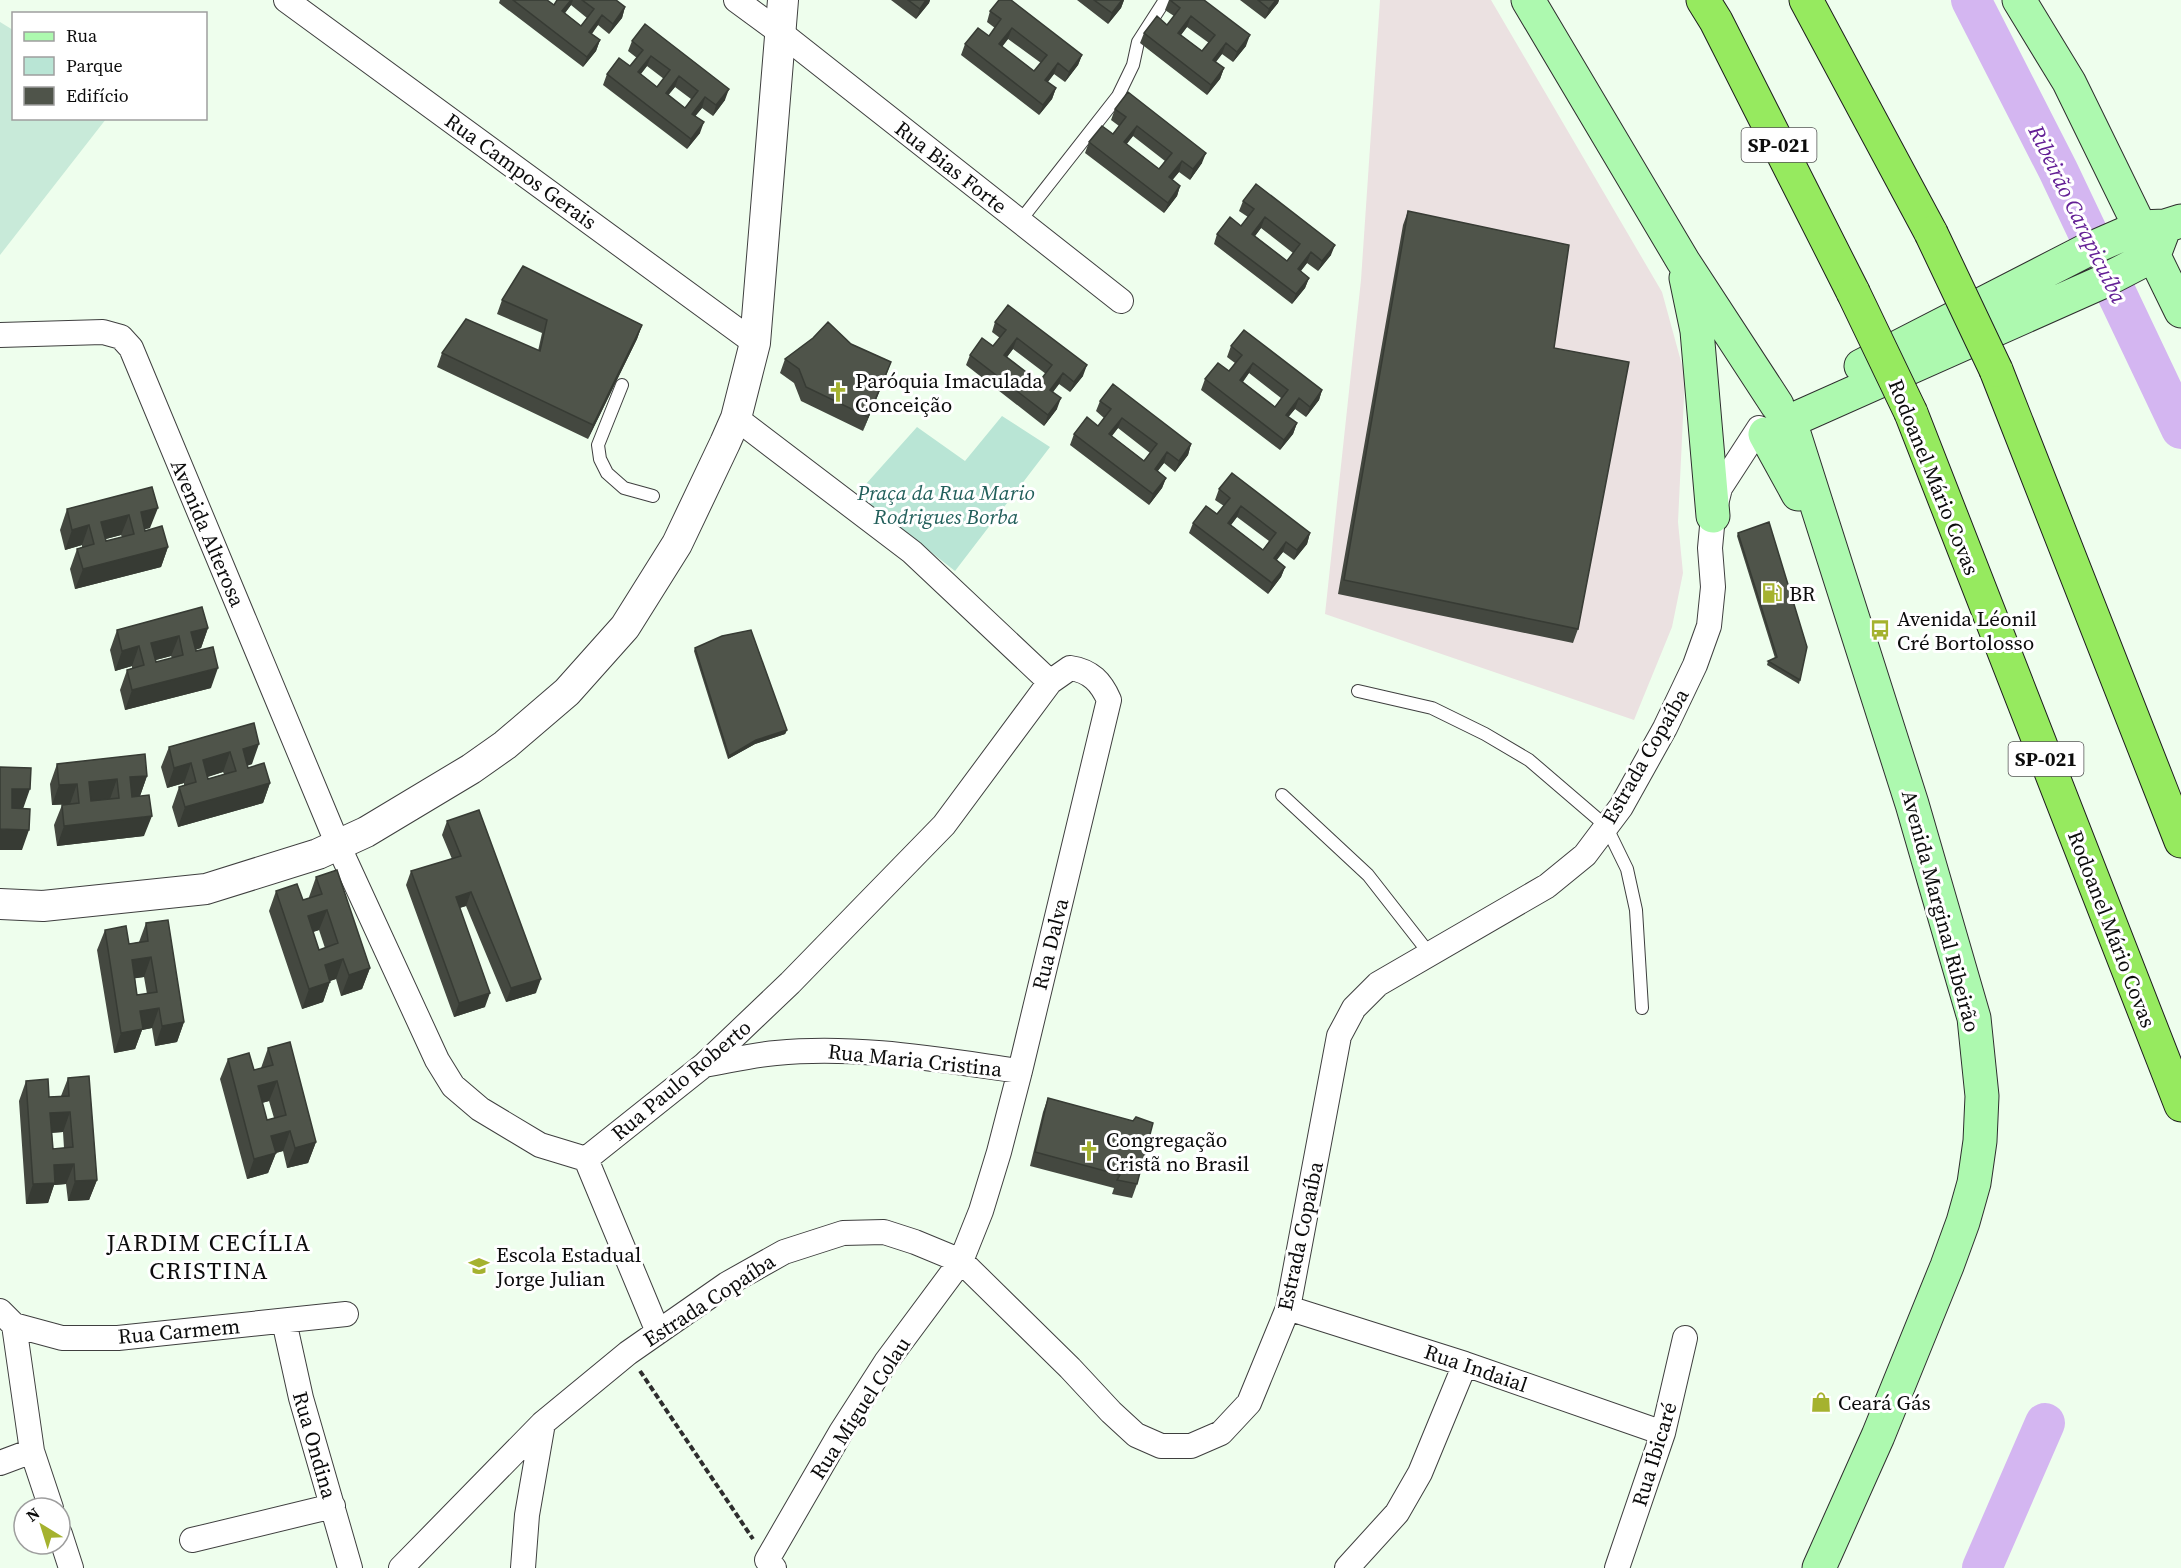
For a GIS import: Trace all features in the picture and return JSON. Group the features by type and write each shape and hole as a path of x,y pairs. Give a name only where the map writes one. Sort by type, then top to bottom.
{"highway":[{"name":"Rodoanel Mário Covas","path":"1703,0 1716,21 1853,292 1911,413 2181,1105"},
{"path":"1806,0 1931,233 1996,370 2181,841"}],"main road":[{"path":"1528,0 1683,261 1772,419"},
{"path":"2019,0 2069,82 2138,241 2181,310"},
{"path":"1772,419 2100,283 2138,241"},
{"path":"1772,419 2138,241"},
{"path":"1683,261 1697,331 1713,516"},
{"name":"Avenida Marginal Ribeirão","path":"1772,419 1834,558 1912,804 1974,1018 1982,1096 1980,1141 1974,1183 1963,1222 1882,1425 1819,1568"}],"street":[{"name":"Rua Campos Gerais","path":"286,0 755,343"},
{"name":"Rua Bias Forte","path":"736,0 1121,301"},
{"path":"0,904 43,906 206,890 318,854 366,832 505,746 567,692 625,627 676,544 735,418 755,343 783,0"},
{"name":"Avenida Alterosa","path":"0,335 103,332 121,337 131,348 338,845"},
{"path":"735,418 912,552 1050,682"},
{"name":"Estrada Copaíba","path":"401,1568 543,1423 627,1353 727,1284 784,1252 843,1233 884,1232 961,1261 1136,1435 1161,1446 1191,1446 1221,1433 1249,1403 1288,1308 1339,1036 1354,1008 1378,984 1547,886 1584,855 1621,807 1665,728 1706,636 1713,587 1710,548 1713,516 1720,488 1772,419"},
{"name":"Rua Dalva","path":"961,1261 981,1211 999,1152 1109,700 1102,685 1090,674 1080,669 1070,668 1050,682"},
{"name":"Rua Paulo Roberto","path":"586,1159 704,1065 790,983 944,825 1050,682"},
{"path":"338,845 437,1060 453,1086 480,1108 540,1145 586,1159 658,1332"},
{"name":"Rua Maria Cristina","path":"704,1065 776,1053 825,1051 896,1054 1020,1071"},
{"name":"Rua Miguel Colau","path":"771,1564 841,1432 886,1362 961,1261"},
{"name":"Rua Indaial","path":"1288,1308 1465,1364 1663,1432"},
{"name":"Rua Carmem","path":"7,1318 62,1338 118,1338 346,1314"},
{"path":"7,1318 32,1450 47,1496"},
{"name":"Rua Ondina","path":"284,1321 301,1398 350,1568"},
{"name":"Rua Ibicaré","path":"1617,1568 1663,1432 1685,1338"},
{"path":"1347,1568 1397,1513 1420,1473 1465,1364"},
{"path":"523,1568 527,1515 543,1423"},
{"path":"0,1463 32,1450"},
{"path":"192,1540 333,1506"}],"lane":[{"path":"1020,221 1118,96 1133,65 1138,42 1165,0"},
{"path":"622,385 598,445 600,459 607,474 624,488 653,496"},
{"path":"1358,691 1432,708 1485,734 1529,760 1606,826 1627,869 1636,910 1642,1008"},
{"path":"1282,795 1368,875 1430,953"}],"path":[{"path":"627,1353 771,1564"}],"shaded area":[{"path":"1380,0 1491,0 1662,292 1685,376 1678,522 1683,573 1672,627 1634,720 1325,614 1361,280"}],"green space":[{"path":"0,22 12,29 12,120 105,120 0,255"},
{"name":"Praça da Rua Mario Rodrigues Borba","path":"1002,416 1050,447 955,571 857,494 917,427 965,461"}],"building":[{"path":"513,0 547,0 554,5 557,0 571,0 562,11 581,26 594,9 582,0 616,0 625,7 613,24 602,15 589,32 600,40 587,57"},
{"path":"908,0 926,0 920,9"},
{"path":"999,0 1011,0 1082,55 1069,72 1058,63 1045,80 1056,88 1043,105 965,44 978,28 989,36 1001,19 990,11","holes":["1012,28 1047,55 1034,71 999,44"]},
{"path":"1094,0 1122,0 1112,13"},
{"path":"1170,0 1204,0 1250,35 1237,52 1226,43 1213,60 1224,68 1211,85 1144,33 1157,16 1167,25 1180,8","holes":["1191,16 1215,35 1202,51 1178,33"]},
{"path":"1258,0 1276,0 1269,9"},
{"path":"645,24 729,89 716,105 705,97 692,114 704,122 691,139 607,74 619,58 630,66 643,50 632,41","holes":["651,56 670,70 657,87 638,72","679,76 698,91 685,108 666,93"]},
{"path":"1128,92 1206,153 1193,169 1182,161 1169,177 1180,186 1168,203 1089,142 1102,126 1113,134 1126,117 1115,109","holes":["1137,126 1172,153 1159,169 1124,142"]},
{"path":"1256,184 1335,245 1322,261 1311,252 1298,269 1309,278 1296,294 1217,234 1230,217 1241,226 1254,209 1243,201","holes":["1265,217 1300,244 1287,261 1252,234"]},
{"path":"1408,211 1569,245 1554,348 1629,362 1578,629 1344,580"},
{"path":"523,266 642,325 593,425 442,353 466,319 540,351 547,320 502,300"},
{"path":"1008,305 1087,365 1074,382 1063,373 1050,390 1061,398 1048,415 970,355 982,338 993,346 1006,330 995,322","holes":["1017,338 1052,365 1039,382 1004,355"]},
{"name":"Paróquia Imaculada Conceição","path":"828,322 851,344 891,362 868,417 806,387 799,369 785,359 813,338"},
{"path":"1244,330 1322,390 1310,407 1299,398 1286,415 1297,423 1284,440 1205,379 1218,363 1229,371 1242,355 1231,346","holes":["1253,363 1288,390 1275,407 1240,380"]},
{"path":"1113,384 1191,444 1179,461 1167,452 1155,469 1166,478 1153,494 1074,434 1087,417 1098,426 1111,409 1100,401","holes":["1122,418 1157,444 1144,461 1109,434"]},
{"path":"1232,473 1310,533 1297,550 1286,542 1274,558 1285,567 1272,583 1193,523 1206,506 1217,514 1230,498 1219,489","holes":["1241,506 1276,533 1263,550 1228,523"]},
{"path":"152,487 158,508 141,512 145,531 162,526 168,547 83,569 77,549 94,544 89,525 72,530 67,509","holes":["129,515 134,534 106,541 101,522"]},
{"name":"BR","path":"1769,522 1807,647 1800,680 1768,661 1777,657 1738,533"},
{"path":"202,607 208,628 191,632 196,651 213,647 218,668 132,690 127,670 144,665 139,646 122,651 117,630","holes":["179,636 183,655 156,662 151,643"]},
{"path":"751,630 787,730 756,740 729,756 695,648 722,636"},
{"path":"254,723 259,744 243,749 248,768 264,763 270,783 185,807 179,787 196,782 191,763 174,768 169,747","holes":["230,752 236,771 208,779 203,760"]},
{"path":"145,754 147,776 130,777 132,797 149,795 152,816 64,826 62,805 79,803 77,784 59,785 57,764","holes":["117,779 119,798 91,801 89,782"]},
{"path":"0,767 31,768 30,789 12,789 12,808 30,809 29,830 0,829"},
{"path":"479,810 541,979 511,988 471,892 456,897 490,993 459,1003 411,871 461,856 447,821"},
{"path":"337,870 370,968 349,975 343,959 325,965 330,982 309,989 276,891 297,884 303,900 322,894 316,877","holes":["327,910 338,943 319,950 308,916"]},
{"path":"168,920 184,1022 162,1026 159,1008 140,1011 143,1029 121,1033 105,930 126,926 129,944 148,941 146,923","holes":["151,957 157,992 137,995 132,960"]},
{"path":"290,1042 316,1142 295,1148 290,1131 271,1136 276,1153 254,1159 228,1059 249,1053 254,1070 273,1065 268,1048","holes":["277,1081 286,1115 267,1120 258,1086"]},
{"path":"89,1076 97,1180 75,1181 74,1164 54,1165 55,1183 33,1184 26,1081 48,1079 49,1097 69,1096 68,1078","holes":["70,1112 73,1147 53,1149 50,1113"]},
{"name":"Congregação Cristã no Brasil","path":"1048,1098 1133,1121 1136,1117 1153,1123 1137,1184 1117,1180 1120,1175 1035,1152"}],"waterway":[{"name":"Ribeirão Carapicuíba","path":"1971,0 2058,170 2181,429"},
{"name":"Ribeirão Carapicuíba","path":"1982,1568 2045,1423"}],"place":[{"name":"Paróquia Imaculada Conceição","path":"838,392"},
{"name":"BR","path":"1772,593"},
{"name":"Avenida Léonil Cré Bortolosso","path":"1880,630"},
{"name":"Congregação Cristã no Brasil","path":"1089,1151"},
{"name":"Escola Estadual Jorge Julian","path":"479,1266"},
{"name":"Ceará Gás","path":"1821,1402"}],"district":[{"name":"JARDIM CECÍLIA CRISTINA","path":"209,1256"}]}
